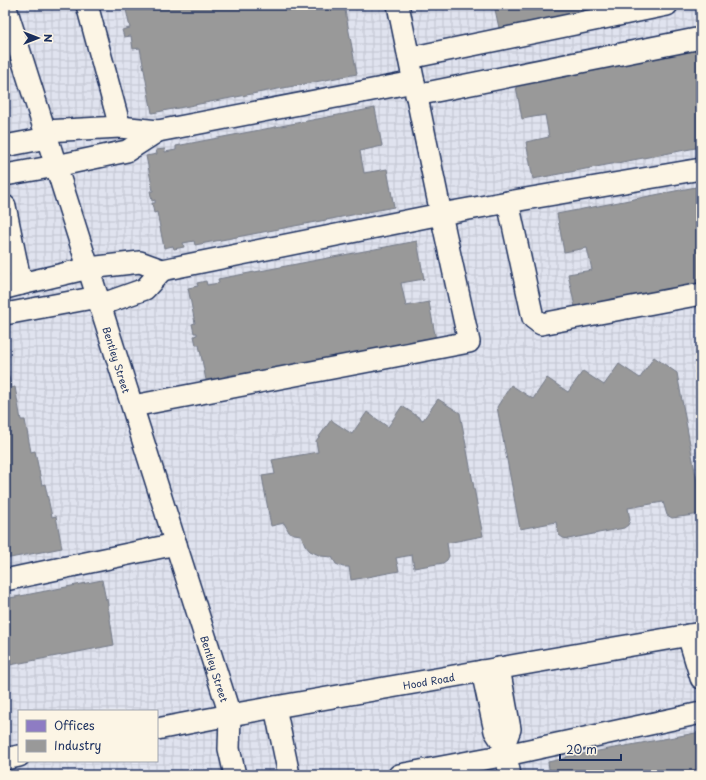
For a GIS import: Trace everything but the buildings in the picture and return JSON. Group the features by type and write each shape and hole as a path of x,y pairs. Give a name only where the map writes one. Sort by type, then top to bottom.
{"street":[{"name":"Bentley Street","path":"5,5 10,38 46,134 230,715 229,749 235,775"},
{"path":"87,5 120,127"},
{"path":"133,406 469,342 398,5"},
{"path":"409,58 667,5"},
{"path":"5,146 46,134 120,127 158,131 701,38"},
{"path":"5,175 127,151 158,131"},
{"path":"5,206 13,286 89,268 140,262 162,270 441,214 701,169"},
{"path":"508,202 534,318 541,324 701,294"},
{"path":"5,314 99,301 145,289 162,270"},
{"path":"5,580 176,544"},
{"path":"695,634 701,678"},
{"name":"Hood Road","path":"158,729 695,634"},
{"path":"491,670 510,729 507,758"},
{"path":"275,707 289,775"},
{"path":"399,775 507,758 701,713"},
{"path":"5,759 18,756"}],"shaded area":[{"path":"5,5 701,5 701,775 5,775"}]}
